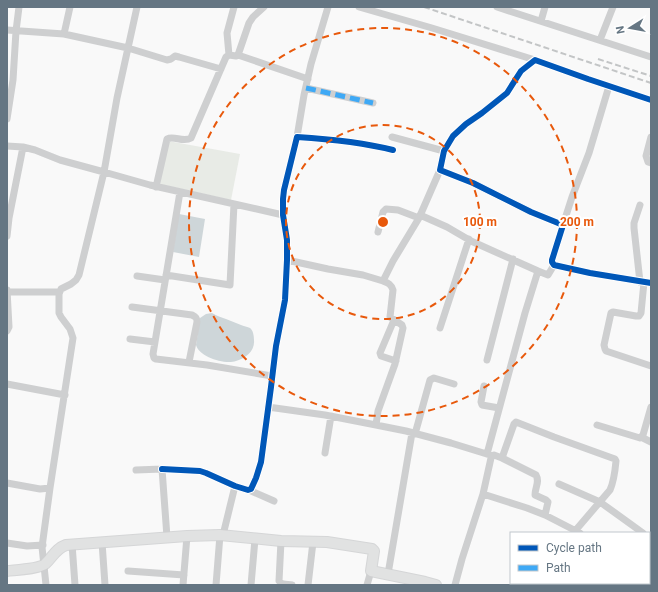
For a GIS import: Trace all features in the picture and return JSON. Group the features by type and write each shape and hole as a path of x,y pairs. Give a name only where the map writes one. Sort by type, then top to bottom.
{"street":[{"path":"7,119 13,80 19,7"},
{"path":"64,34 70,7"},
{"path":"7,331 9,327 7,291 59,292 61,289 72,284 79,274 104,172 137,7"},
{"path":"150,185 167,139 170,137 187,140 191,138 226,57 229,55 228,33 234,7"},
{"path":"238,55 249,24 253,17 264,7"},
{"path":"249,490 256,478 261,462 276,346 285,300 287,240 283,215 284,190 297,137 311,64 328,7"},
{"path":"359,7 535,60 651,100"},
{"path":"497,7 651,57"},
{"path":"541,21 545,7"},
{"path":"600,40 613,7"},
{"path":"7,30 64,34 128,48 164,59 171,60 175,56 179,56 221,69"},
{"path":"229,55 234,57 238,55 308,79"},
{"path":"383,280 420,217 440,170 444,151 453,136 466,124 507,93 521,71 535,60"},
{"path":"554,265 552,260 572,197 590,153 609,86"},
{"path":"306,88 372,103"},
{"path":"651,136 646,158 648,162 651,163"},
{"path":"297,137 341,140 393,150"},
{"path":"392,137 444,151"},
{"path":"7,146 23,147 35,150 60,160 150,185 283,215"},
{"path":"7,236 8,218 23,147"},
{"path":"440,170 473,183 531,212 563,225"},
{"path":"180,192 153,354 154,358 190,362 272,376"},
{"path":"137,276 230,285 234,204"},
{"path":"640,205 634,223 634,228 645,282 641,313 639,316 613,312 611,313 604,345 606,351 651,366"},
{"path":"378,232 383,212 386,209 398,210 447,227 469,239 548,275 554,265"},
{"path":"440,328 469,239"},
{"path":"487,360 513,259"},
{"path":"287,260 363,275 383,280 392,286 393,290 390,315 391,318 404,328 396,361 378,411 376,425"},
{"path":"554,265 590,273 645,282"},
{"path":"455,585 483,494 489,455 499,408 524,313 538,271"},
{"path":"46,585 42,546 73,338 70,329 63,321 59,313 59,292"},
{"path":"132,307 192,315 197,318 190,362"},
{"path":"394,320 380,353 382,356 396,361"},
{"path":"130,339 155,342"},
{"path":"388,574 414,433 430,380 434,378 454,384"},
{"path":"7,384 65,395"},
{"path":"484,386 481,402 482,405 499,408"},
{"path":"641,437 651,407"},
{"path":"268,408 331,416 414,433 502,458 536,475 538,481 535,495 548,502 545,515"},
{"path":"325,453 331,416"},
{"path":"483,494 545,515 577,532 610,490 615,477 616,461 614,459 516,422 502,458"},
{"path":"596,425 638,438 641,437 651,442"},
{"path":"136,470 162,469 200,471 234,486 274,500"},
{"path":"162,469 167,537"},
{"path":"7,483 40,489 50,488"},
{"path":"559,484 600,502 642,532"},
{"path":"216,585 221,535 234,486"},
{"path":"7,571 40,566 60,547 72,544 167,537 221,535 281,541 327,542 373,550 371,570 367,585"},
{"path":"182,585 187,536"},
{"path":"251,585 255,539"},
{"path":"281,541 279,581 282,584 292,585"},
{"path":"102,542 106,585"},
{"path":"308,585 313,542"},
{"path":"7,543 27,546 42,546"},
{"path":"72,544 74,585"},
{"path":"371,570 436,585"},
{"path":"128,571 184,575"}],"shaded area":[{"path":"168,141 240,154 231,200 160,184"},
{"path":"179,214 205,219 199,257 173,252"},
{"path":"212,313 251,329 254,335 254,344 249,354 236,361 226,362 213,359 198,349 196,345 200,318 206,314"}],"railway":[{"path":"424,7 651,83"},
{"path":"598,59 651,76"}],"marked path":[{"path":"306,88 373,103"}],"cycle path":[{"path":"651,100 535,60 521,71 507,93 466,124 453,136 444,151 440,170 473,183 531,212 563,225 552,260 554,265 590,273 651,283"},
{"path":"162,469 200,471 248,490 251,489 256,478 261,462 276,346 285,300 287,240 283,215 283,199 297,137 345,141 393,150"}]}
